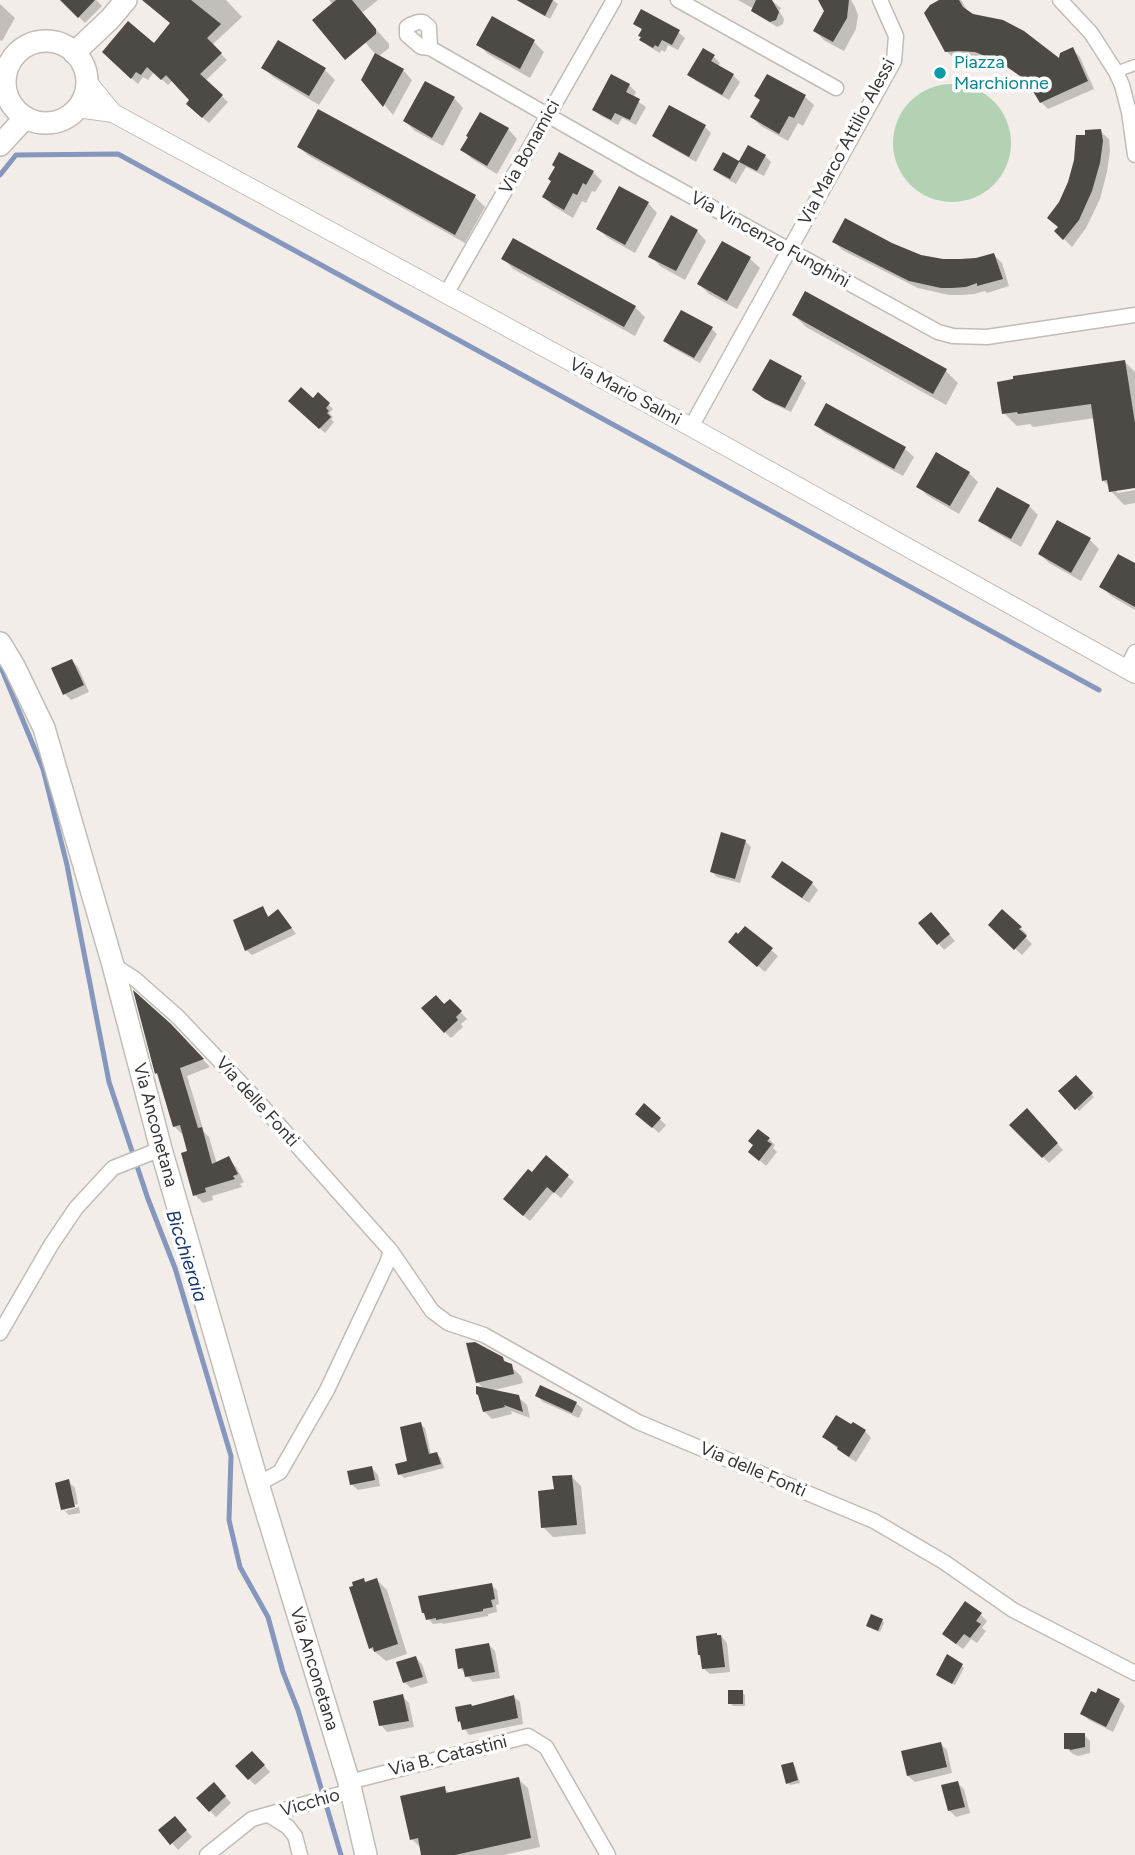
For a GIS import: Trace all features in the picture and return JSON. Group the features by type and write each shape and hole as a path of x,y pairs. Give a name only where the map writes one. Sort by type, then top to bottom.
{"main road":[{"path":"74,53 126,0"},
{"path":"40,42 52,42 74,53 85,70 86,80 86,90 78,108 59,121 47,123 25,118 14,108 7,96 4,82 6,57 40,42"},
{"path":"0,145 25,118"},
{"name":"Via Anconetana","path":"0,643 44,728 113,965 154,1152 258,1484 366,1855"}],"street":[{"path":"678,0 836,88"},
{"name":"Via Marco Attilio Alessi","path":"691,427 894,61 896,36 880,0"},
{"path":"1060,0 1091,33 1116,72 1129,113 1135,155"},
{"name":"Via Bonamici","path":"446,294 613,1"},
{"name":"Via Vincenzo Funghini","path":"430,48 788,251 938,332 953,336 987,337 1135,315"},
{"path":"1116,72 1135,65"},
{"name":"Via Mario Salmi","path":"86,80 113,113"},
{"name":"Via Mario Salmi","path":"78,108 113,113 691,427 1130,671"},
{"path":"1130,671 1135,652"},
{"name":"Via delle Fonti","path":"113,965 135,979 178,1017 391,1251 432,1311 448,1323 484,1335 638,1422 874,1521 944,1562 1013,1610 1135,1673"},
{"path":"0,1331 76,1208 116,1166 154,1152"},
{"path":"258,1484 280,1472 320,1402 391,1251"},
{"name":"Via B. Catastini","path":"346,1789 528,1736 547,1747 608,1855"},
{"name":"Vicchio","path":"207,1855 252,1819 346,1789"},
{"name":"Vicchio","path":"269,1815 288,1827 295,1836 300,1855"}],"green space":[{"path":"952,84 975,89 994,101 1006,120 1011,143 1006,166 994,185 975,197 952,202 929,197 910,185 898,166 893,143 898,120 910,101 929,89"}],"building":[{"path":"60,0 95,0 78,18"},
{"path":"142,0 191,0 221,24 207,38 222,53 200,74 223,95 202,118 186,104 189,100 166,75 161,80 147,67 141,75 136,72 131,79 102,52 128,21 154,43 170,23"},
{"path":"336,0 352,0 376,29 376,34 345,60 312,20"},
{"path":"517,0 553,0 545,16"},
{"path":"756,0 772,0 779,12 776,20 770,22 751,11"},
{"path":"818,0 849,0 847,18 833,42 813,31 824,11"},
{"path":"939,0 959,0 963,7 973,14 1003,20 1024,31 1059,58 1060,53 1073,47 1088,81 1040,103 1023,78 1000,62 975,52 945,52 924,13 930,5"},
{"path":"641,9 680,30 672,45 662,40 658,47 655,45 653,48 639,40 642,29 633,24"},
{"path":"492,16 535,40 520,69 476,45"},
{"path":"278,40 326,68 309,96 261,68"},
{"path":"703,48 715,55 711,61 734,74 722,95 687,75"},
{"path":"375,53 404,69 383,107 361,80"},
{"path":"611,74 630,84 626,92 640,99 630,120 615,113 611,120 592,110"},
{"path":"767,74 806,95 794,118 789,116 779,134 750,117 760,100 754,96"},
{"path":"425,81 455,97 432,138 403,121"},
{"path":"669,105 706,125 689,157 652,136"},
{"path":"318,109 476,195 455,235 297,147"},
{"path":"480,112 509,128 487,166 460,150"},
{"path":"1101,129 1103,141 1100,163 1092,191 1079,220 1063,240 1054,231 1058,227 1047,218 1059,202 1068,182 1074,160 1076,135 1085,135 1085,130"},
{"path":"748,145 766,155 757,171 739,162 730,179 713,170 723,152 739,161"},
{"path":"559,152 594,171 577,195 573,193 564,210 542,197 551,181 548,179"},
{"path":"619,186 649,202 625,245 596,229"},
{"path":"671,215 698,230 676,271 648,257"},
{"path":"845,218 921,255 960,259 994,253 1003,279 977,286 977,283 952,288 909,281 832,242"},
{"path":"513,238 636,306 624,327 501,259"},
{"path":"722,241 751,257 727,301 697,284"},
{"path":"805,291 947,369 933,394 792,315"},
{"path":"681,310 713,327 694,358 663,341"},
{"path":"770,359 802,376 785,408 752,390"},
{"path":"1125,360 1135,423 1135,488 1109,492 1107,480 1102,481 1091,404 1002,414 997,382 1013,379 1013,376"},
{"path":"301,387 313,398 318,392 330,403 326,408 331,417 319,429 288,401"},
{"path":"826,403 906,447 894,469 814,425"},
{"path":"936,452 970,472 950,506 916,487"},
{"path":"997,487 1030,505 1011,539 978,521"},
{"path":"1057,520 1091,538 1071,573 1038,554"},
{"path":"1118,554 1135,563 1135,607 1099,587"},
{"path":"72,659 84,685 63,695 51,668"},
{"path":"721,832 746,840 735,879 710,872"},
{"path":"782,861 813,882 802,898 771,877"},
{"path":"263,906 268,917 278,909 292,928 245,951 233,920"},
{"path":"1002,909 1022,927 1019,929 1027,936 1014,950 988,925"},
{"path":"931,912 950,934 937,945 918,923"},
{"path":"745,926 773,948 757,967 728,942"},
{"path":"133,990 171,1024 204,1059 180,1068 198,1128 202,1127 212,1164 229,1156 238,1174 233,1176 235,1179 205,1188 206,1192 193,1196 181,1153 187,1151 180,1125 173,1127 157,1073 155,1074"},
{"path":"436,995 444,1004 450,999 462,1011 456,1017 458,1020 444,1033 421,1008"},
{"path":"1076,1075 1093,1093 1075,1110 1058,1091"},
{"path":"644,1103 661,1118 652,1128 635,1114"},
{"path":"1027,1108 1058,1143 1042,1158 1009,1125"},
{"path":"758,1129 770,1138 767,1141 772,1144 759,1161 748,1152 753,1145 748,1141"},
{"path":"546,1155 569,1175 554,1193 547,1187 523,1216 503,1199 528,1169 532,1172"},
{"path":"475,1342 512,1364 514,1374 476,1383 466,1343"},
{"path":"540,1385 577,1402 572,1413 535,1396"},
{"path":"476,1386 519,1395 523,1412 504,1405 505,1407 483,1412"},
{"path":"836,1415 866,1430 849,1457 822,1437"},
{"path":"421,1422 429,1454 437,1452 441,1464 398,1475 395,1464 407,1461 400,1427"},
{"path":"372,1466 375,1480 350,1485 347,1471"},
{"path":"572,1475 577,1525 541,1528 538,1491 554,1489 552,1476"},
{"path":"69,1479 75,1507 61,1510 55,1483"},
{"path":"364,1578 365,1582 377,1578 398,1644 374,1652 373,1647 369,1649 349,1587 353,1586 352,1582"},
{"path":"492,1583 495,1599 491,1600 493,1607 436,1620 426,1620 422,1613 418,1596"},
{"path":"965,1601 982,1613 976,1621 981,1624 970,1638 964,1634 956,1644 942,1634"},
{"path":"871,1614 883,1619 878,1631 866,1626"},
{"path":"717,1633 721,1635 725,1667 702,1669 696,1636"},
{"path":"489,1643 495,1672 465,1677 463,1668 458,1669 455,1649"},
{"path":"947,1654 963,1664 952,1684 936,1675"},
{"path":"416,1656 423,1677 403,1683 396,1662"},
{"path":"1098,1688 1120,1699 1106,1727 1080,1714 1091,1691 1096,1693"},
{"path":"728,1690 743,1690 743,1704 728,1704"},
{"path":"403,1694 409,1721 379,1726 373,1701"},
{"path":"514,1695 518,1718 462,1730 455,1707 472,1706"},
{"path":"1064,1733 1085,1733 1085,1747 1064,1749"},
{"path":"941,1742 947,1767 907,1776 901,1751"},
{"path":"252,1751 265,1765 248,1780 235,1766"},
{"path":"793,1762 798,1780 786,1784 781,1765"},
{"path":"519,1777 531,1838 455,1855 421,1855 418,1838 410,1840 400,1796 445,1786 446,1793"},
{"path":"958,1781 965,1807 948,1811 941,1785"},
{"path":"214,1782 226,1796 209,1812 196,1798"},
{"path":"175,1816 187,1830 170,1845 158,1830"}],"waterway":[{"path":"0,175 16,155 118,154 1099,690"},
{"name":"Bicchieraia","path":"0,665 43,769 67,865 109,1082 148,1199 175,1268 231,1456 229,1520 240,1567 268,1617 341,1855"}],"place":[{"name":"Piazza Marchionne","path":"940,73"}]}
